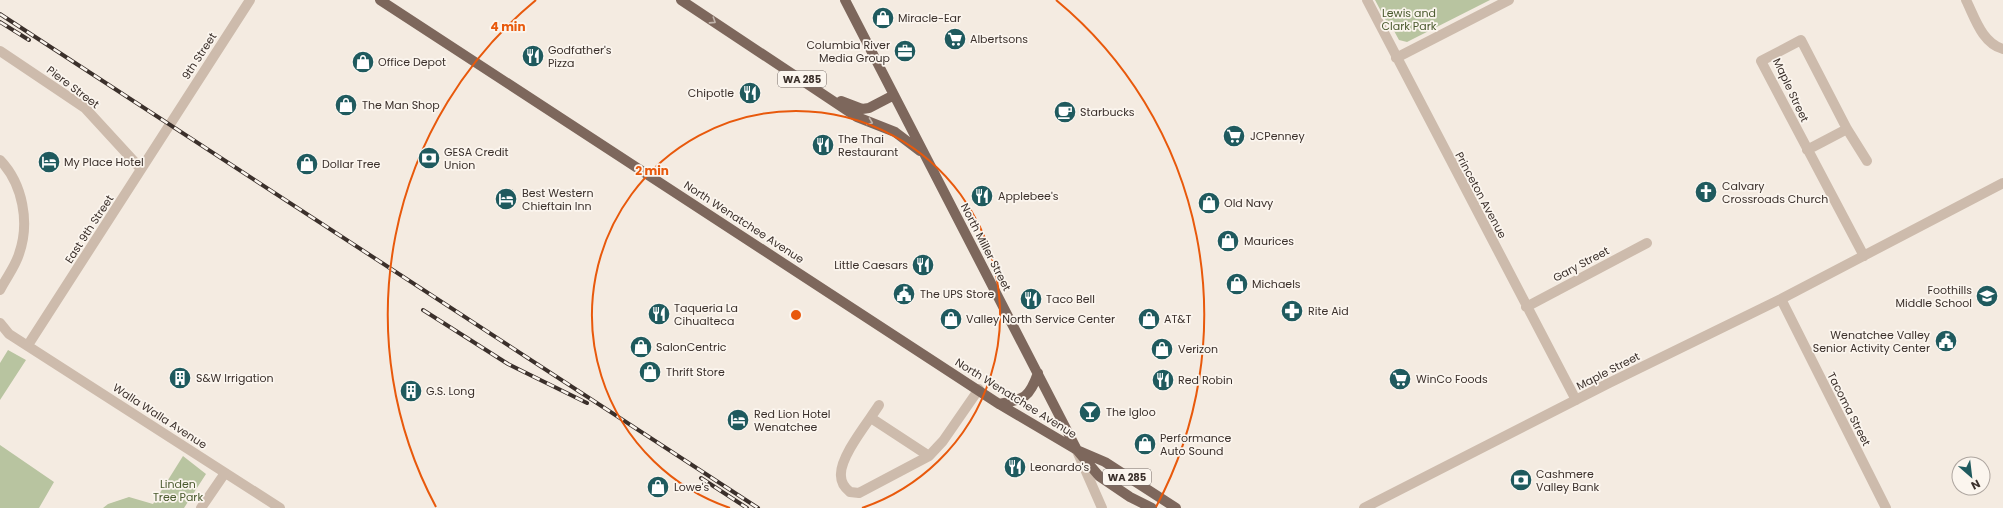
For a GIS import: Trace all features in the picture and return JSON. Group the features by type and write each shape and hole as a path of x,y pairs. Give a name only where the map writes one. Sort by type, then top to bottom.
{"main road":[{"name":"North Wenatchee Avenue","path":"380,0 999,404 1077,450 1104,462 1176,508"},
{"name":"WA 285","path":"681,0 857,116 895,132 924,154"},
{"name":"North Miller Street","path":"845,0 1077,450"},
{"name":"WA 285","path":"829,97 847,102 862,109 869,108 894,95"},
{"path":"999,404 1026,398 1032,390 1038,373"},
{"name":"North Wenatchee Avenue","path":"1077,450 1099,476 1152,508"}],"street":[{"name":"9th Street","path":"169,124 250,0"},
{"name":"Princeton Avenue","path":"1367,0 1526,307 1576,400"},
{"path":"1396,58 1509,0"},
{"path":"1966,0 1984,36 1990,44 2003,49"},
{"name":"Maple Street","path":"1864,256 1761,61 1801,40 1847,129 1867,161"},
{"name":"Piere Street","path":"0,51 85,108 141,169"},
{"name":"East 9th Street","path":"28,345 169,124"},
{"path":"1807,150 1847,129"},
{"path":"0,160 18,191 24,222 23,241 19,255 0,290"},
{"name":"Maple Street","path":"1364,508 1576,400 1781,299 2003,183"},
{"name":"Gary Street","path":"1526,307 1647,243"},
{"name":"Tacoma Street","path":"1781,299 1886,508"},
{"name":"Walla Walla Avenue","path":"0,323 9,334 280,508"},
{"path":"879,405 850,450 841,471 843,483 850,492 859,493 929,456 943,441 978,390"},
{"path":"871,418 929,456"},
{"name":"North Miller Street","path":"1077,450 1102,508"},
{"path":"201,508 225,473"}],"green space":[{"name":"Lewis and Clark Park","path":"1375,0 1490,0 1407,42 1399,40 1393,29 1391,30"},
{"path":"8,350 26,360 0,400 0,363"},
{"path":"0,445 54,482 39,508 0,508"},
{"name":"Linden Tree Park","path":"183,456 206,474 184,508 103,508 108,504 129,497 153,504"}],"railway":[{"path":"0,14 758,508"},
{"path":"0,22 29,40"},
{"path":"423,310 508,364 587,403"},
{"path":"701,478 747,508"}],"place":[{"name":"Miracle-Ear","path":"883,18"},
{"name":"Albertsons","path":"955,39"},
{"name":"Columbia River Media Group","path":"905,51"},
{"name":"Godfather's Pizza","path":"533,56"},
{"name":"Office Depot","path":"363,62"},
{"name":"Chipotle","path":"750,93"},
{"name":"The Man Shop","path":"346,105"},
{"name":"Starbucks","path":"1065,112"},
{"name":"JCPenney","path":"1234,136"},
{"name":"The Thai Restaurant","path":"823,145"},
{"name":"GESA Credit Union","path":"429,158"},
{"name":"My Place Hotel","path":"49,162"},
{"name":"Dollar Tree","path":"307,164"},
{"name":"Calvary Crossroads Church","path":"1706,192"},
{"name":"Applebee's","path":"982,196"},
{"name":"Best Western Chieftain Inn","path":"506,199"},
{"name":"Old Navy","path":"1209,203"},
{"name":"Maurices","path":"1228,241"},
{"name":"Little Caesars","path":"923,265"},
{"name":"Michaels","path":"1237,284"},
{"name":"The UPS Store","path":"904,294"},
{"name":"Foothills Middle School","path":"1987,296"},
{"name":"Taco Bell","path":"1031,299"},
{"name":"Rite Aid","path":"1292,311"},
{"name":"Taqueria La Cihualteca","path":"659,314"},
{"name":"Valley North Service Center","path":"951,319"},
{"name":"AT&T","path":"1149,319"},
{"name":"Wenatchee Valley Senior Activity Center","path":"1946,341"},
{"name":"SalonCentric","path":"641,347"},
{"name":"Verizon","path":"1162,349"},
{"name":"Thrift Store","path":"650,372"},
{"name":"S&W Irrigation","path":"180,378"},
{"name":"WinCo Foods","path":"1400,379"},
{"name":"Red Robin","path":"1163,380"},
{"name":"G.S. Long","path":"411,391"},
{"name":"The Igloo","path":"1090,412"},
{"name":"Red Lion Hotel Wenatchee","path":"738,420"},
{"name":"Performance Auto Sound","path":"1145,444"},
{"name":"Leonardo's","path":"1015,467"},
{"name":"Cashmere Valley Bank","path":"1521,480"},
{"name":"Lowe's","path":"658,487"}]}
